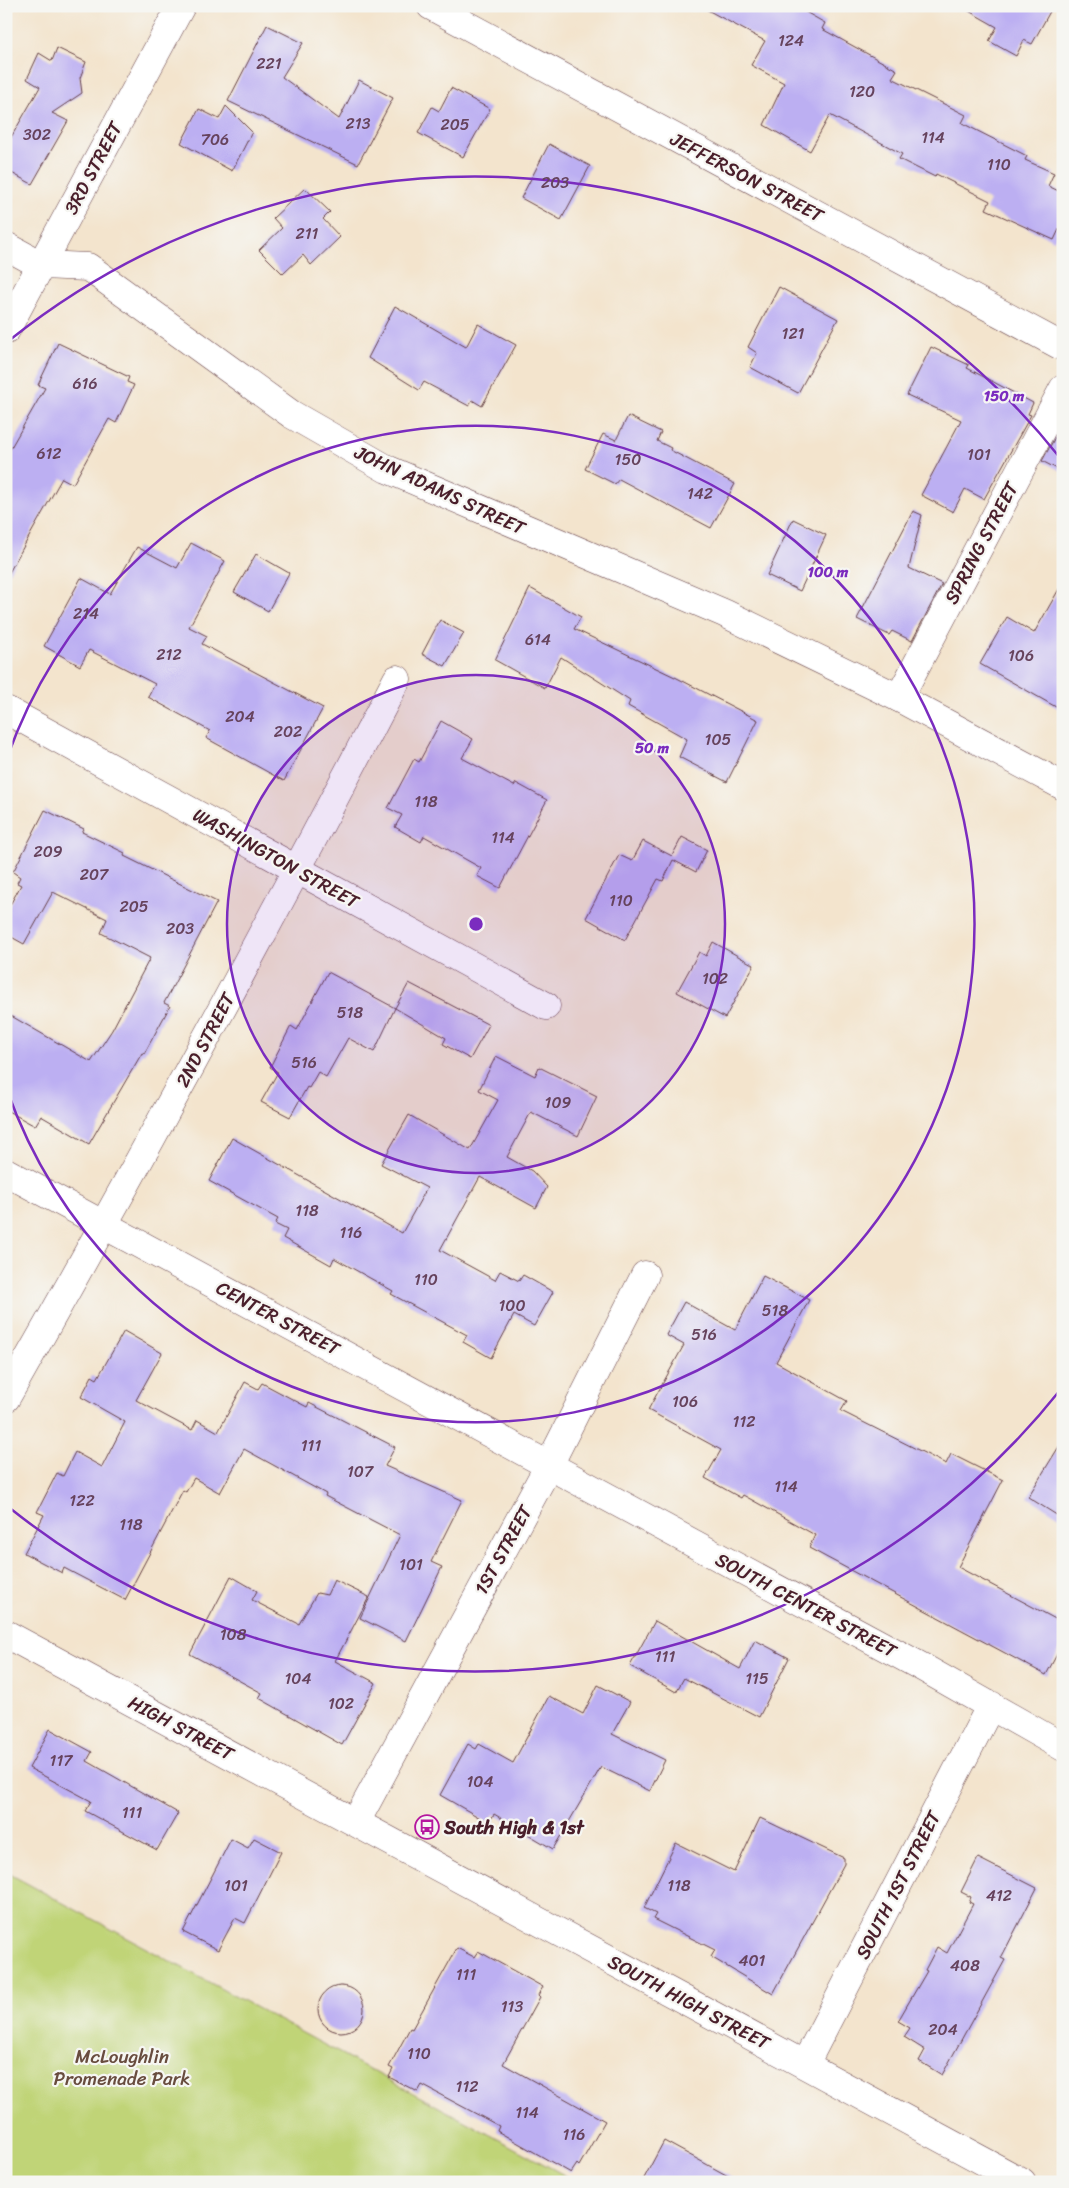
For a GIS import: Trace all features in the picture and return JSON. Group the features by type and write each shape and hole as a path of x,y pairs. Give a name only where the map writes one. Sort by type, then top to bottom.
{"street":[{"name":"3RD STREET","path":"6,330 181,6"},
{"name":"JEFFERSON STREET","path":"431,6 1063,347"},
{"name":"JOHN ADAMS STREET","path":"6,246 41,265 88,267 291,414 387,469 724,613 899,698 1063,786"},
{"name":"SPRING STREET","path":"899,698 1063,389"},
{"name":"2ND STREET","path":"6,1398 104,1224 298,870 397,679"},
{"name":"WASHINGTON STREET","path":"6,710 546,1006"},
{"name":"CENTER STREET","path":"6,1172 548,1467"},
{"name":"1ST STREET","path":"356,1822 548,1467 645,1275"},
{"name":"SOUTH CENTER STREET","path":"548,1467 991,1706 1063,1747"},
{"name":"HIGH STREET","path":"6,1634 356,1822"},
{"name":"SOUTH 1ST STREET","path":"805,2064 991,1706"},
{"name":"SOUTH HIGH STREET","path":"356,1822 1022,2182"}],"green space":[{"name":"McLoughlin Promenade Park","path":"6,1872 577,2182 6,2182"}],"building":[{"path":"700,6 795,6 825,23 822,29 897,70 892,78 966,115 962,123 1027,156 1025,160 1054,173 1048,186 1063,193 1063,221 1054,240 986,209 990,201 936,174 935,177 899,159 902,154 830,115 810,151 764,125 784,83 751,65 765,41"},
{"path":"960,6 1053,6 1032,44 1024,40 1016,56 989,41 997,27"},
{"path":"267,25 303,43 282,77 339,119 359,80 393,98 358,164 228,101"},
{"path":"57,48 86,62 80,78 82,93 52,113 68,121 32,184 6,170 6,146 40,87 27,79 39,53 52,61"},
{"path":"451,88 490,109 463,157 418,133 432,107 439,111"},
{"path":"226,106 252,132 232,171 181,143 199,109 219,119"},
{"path":"549,144 590,166 561,220 521,198"},
{"path":"305,188 330,212 323,219 340,237 311,265 303,255 283,274 259,250 282,228 273,218"},
{"path":"779,287 838,319 798,393 750,367 757,353 748,347"},
{"path":"395,306 466,347 478,324 516,345 482,406 472,400 469,406 424,382 419,390 368,358"},
{"path":"58,343 129,377 127,382 134,385 116,423 109,419 73,484 62,478 6,578 6,456 45,388 38,385"},
{"path":"931,347 969,365 967,368 1033,403 1028,414 1031,415 984,499 965,489 953,512 921,495 961,420 907,395"},
{"path":"628,416 661,432 657,441 671,448 670,450 735,484 711,528 619,479 615,484 585,469 603,434 616,440"},
{"path":"1059,430 1063,432 1063,472 1042,461"},
{"path":"913,511 922,515 909,568 942,584 912,641 892,631 889,635 857,619"},
{"path":"793,519 826,535 800,591 767,575"},
{"path":"191,543 225,561 189,627 207,636 202,644 323,708 284,781 206,738 210,731 148,697 155,684 89,650 80,666 44,646 81,578 110,594 137,547 177,568"},
{"path":"256,554 289,573 268,611 234,592"},
{"path":"1063,582 1063,711 980,664 1007,617 1034,633"},
{"path":"530,588 581,617 574,629 677,678 758,720 727,782 679,757 687,739 628,706 630,701 561,657 545,688 495,660"},
{"path":"440,620 464,633 445,666 422,654"},
{"path":"441,721 473,739 462,758 514,786 516,783 547,800 500,888 477,876 481,868 424,836 421,842 395,827 402,815 388,808 414,759 419,762"},
{"path":"45,810 84,829 82,832 125,853 124,856 217,902 164,1003 170,1006 144,1054 142,1053 89,1144 41,1116 35,1126 6,1110 6,1013 91,1062 112,1030 150,958 101,933 107,919 53,892 24,944 6,934 6,912 21,885 17,883 20,877 13,872"},
{"path":"682,837 707,850 696,872 673,860 663,881 658,879 625,940 586,918 619,855 632,861 643,841 672,856"},
{"path":"713,942 754,965 725,1018 677,992 699,952 706,956"},
{"path":"328,972 395,1008 374,1052 348,1038 326,1077 318,1072 290,1117 261,1102 278,1072 270,1067 291,1026 297,1030"},
{"path":"409,983 489,1025 470,1059 443,1044 446,1038 395,1008"},
{"path":"496,1056 535,1076 539,1067 597,1096 578,1136 531,1112 507,1157 532,1171 547,1187 536,1208 480,1177 440,1250 495,1280 500,1271 519,1281 523,1275 553,1292 534,1326 514,1315 491,1358 463,1342 467,1335 391,1294 393,1291 334,1258 331,1265 283,1238 287,1230 275,1224 278,1219 209,1181 232,1138 402,1233 427,1188 381,1164 409,1115 470,1150 498,1100 479,1090"},
{"path":"763,1276 809,1300 776,1362 847,1401 841,1411 946,1464 951,1454 1003,1480 958,1567 1063,1623 1063,1643 1046,1675 809,1548 815,1535 743,1495 741,1498 705,1478 721,1450 648,1410 684,1345 666,1335 684,1302 735,1330"},
{"path":"124,1331 162,1353 136,1400 192,1430 197,1420 218,1432 245,1382 258,1389 262,1383 307,1407 309,1403 395,1447 385,1466 462,1500 431,1562 442,1567 406,1641 360,1618 400,1535 325,1496 326,1494 244,1449 220,1493 194,1478 186,1492 183,1490 125,1600 64,1568 62,1573 24,1553 44,1515 37,1512 57,1473 63,1476 75,1452 102,1467 125,1422 81,1397 92,1376 97,1379"},
{"path":"1063,1440 1063,1519 1028,1497"},
{"path":"231,1576 257,1591 252,1600 299,1624 317,1593 327,1595 334,1580 369,1597 335,1661 376,1683 342,1745 259,1698 262,1693 190,1654"},
{"path":"655,1621 740,1669 755,1640 789,1658 759,1717 684,1678 676,1692 630,1666"},
{"path":"598,1685 630,1702 612,1734 665,1760 650,1791 601,1767 553,1849 494,1814 489,1823 440,1795 468,1744 476,1749 479,1744 513,1763 549,1696 583,1714"},
{"path":"50,1729 92,1752 87,1761 178,1813 157,1850 85,1811 91,1801 29,1768"},
{"path":"760,1818 844,1858 844,1864 773,1994 711,1957 715,1950 653,1919 656,1914 644,1908 676,1843 734,1872"},
{"path":"254,1838 281,1852 245,1923 235,1918 218,1950 183,1932 231,1839 248,1848"},
{"path":"978,1858 1037,1888 1001,1958 1005,1960 942,2075 919,2061 925,2050 904,2037 910,2028 898,2021 927,1971 925,1970 937,1947 947,1953 973,1904 969,1902 971,1897 961,1892"},
{"path":"457,1948 474,1957 478,1951 543,1987 538,1995 540,1997 503,2064 605,2121 579,2166 577,2164 571,2173 497,2131 499,2126 422,2085 418,2092 389,2077 393,2069 389,2067"},
{"path":"336,1986 346,1986 360,1996 364,2009 360,2022 354,2028 346,2032 336,2032 322,2022 318,2014 318,2004 328,1990"},
{"path":"664,2141 739,2182 642,2182"}],"place":[{"name":"South High & 1st","path":"427,1827"}]}
